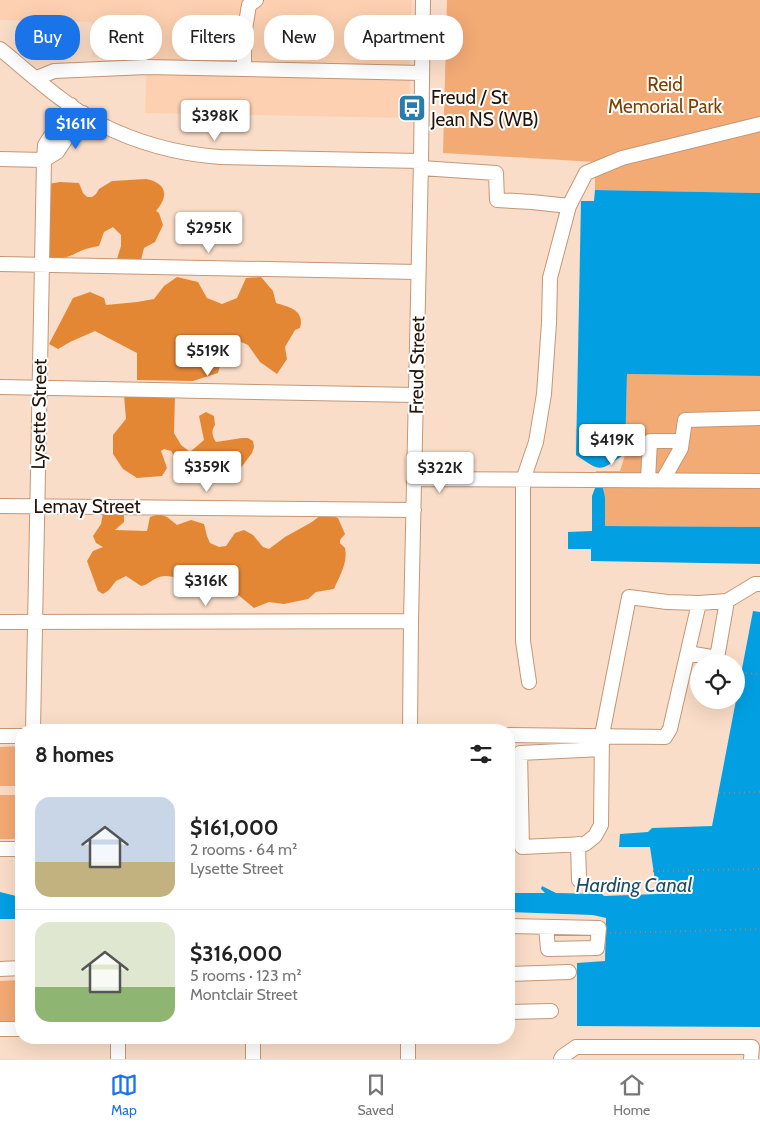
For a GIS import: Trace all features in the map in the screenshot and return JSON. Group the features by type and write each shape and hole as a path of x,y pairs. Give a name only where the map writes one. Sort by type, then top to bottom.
{"street":[{"path":"244,70 244,36 249,6 256,0"},
{"name":"Freud Street","path":"410,724 423,0"},
{"path":"0,49 83,114 128,137 166,149 203,156 421,164 496,173 498,200 569,206"},
{"path":"37,78 54,71 147,67 422,73"},
{"name":"Lysette Street","path":"33,724 44,160 45,145 71,105"},
{"path":"0,159 44,160 57,152 83,114"},
{"path":"529,682 523,641 523,480 536,442 544,394 550,278 569,206 586,173 622,158 760,124"},
{"path":"0,264 418,272"},
{"path":"0,387 416,395"},
{"path":"664,480 681,448 684,420 760,418"},
{"path":"648,480 650,440 682,441"},
{"path":"414,479 760,481"},
{"name":"Lemay Street","path":"0,506 414,510"},
{"path":"699,603 670,730 665,737 602,742 520,753 522,847 585,844 595,836 602,825 602,742 629,597 667,602 699,603 726,601 755,584 760,584"},
{"path":"688,653 717,658 726,601"},
{"path":"0,622 411,621"},
{"path":"515,735 602,742"},
{"path":"0,736 15,736"},
{"path":"578,844 579,880"},
{"path":"0,849 15,849"},
{"path":"515,926 546,926"},
{"path":"0,969 15,968"},
{"path":"515,974 568,972"},
{"path":"515,1012 551,1011"},
{"path":"0,1029 15,1029"},
{"path":"118,1044 118,1059"},
{"path":"253,1044 253,1059"},
{"path":"408,1044 408,1059"},
{"path":"561,1059 576,1047 754,1051"}],"path":[{"path":"745,673 760,674"},
{"path":"718,793 760,792"},
{"path":"653,871 760,869"},
{"path":"607,933 760,929"}],"shaded area":[{"path":"0,0 412,0 412,15 344,15 344,60 410,60 409,118 145,113 147,60 162,60 162,15 90,15 90,22 80,22 80,15 15,15 15,20 0,20"},
{"path":"146,179 158,184 164,191 163,200 156,211 159,213 163,225 155,242 144,248 141,260 117,259 121,246 121,235 113,227 104,232 99,246 62,258 48,256 48,184 60,182 79,183 83,193 87,197 92,197 99,189 112,181"},
{"path":"177,277 198,282 207,298 222,304 237,298 246,278 261,277 273,291 276,303 295,310 301,322 300,328 295,330 285,347 287,359 277,374 260,362 248,345 241,342 228,346 224,351 218,373 193,381 137,380 137,353 95,331 58,349 49,344 73,298 90,292 104,298 106,305 154,299 164,286"},
{"path":"124,395 175,396 174,433 181,445 190,452 204,440 199,416 206,412 214,416 215,425 212,434 216,442 248,438 253,441 252,453 234,477 225,480 209,479 199,474 191,467 178,463 171,451 164,449 161,451 167,468 162,476 137,478 123,469 113,454 113,435 126,419"},
{"path":"103,513 124,513 124,522 115,530 147,531 150,517 159,514 167,517 177,525 191,520 204,524 210,543 219,547 226,546 235,533 244,530 253,535 263,547 269,549 321,515 330,515 338,518 345,534 340,540 346,553 344,564 334,589 316,592 308,599 284,604 269,602 254,608 225,582 219,580 212,583 207,594 196,595 189,588 186,581 174,577 159,577 141,586 126,576 116,581 103,594 98,591 87,561 93,551 103,547 96,543 93,536 101,524"}],"green space":[{"name":"Reid Memorial Park","path":"447,0 760,0 760,193 595,190 595,162 443,153 445,60 463,60 463,15 447,15"},
{"path":"627,374 760,376 760,527 605,526 605,497 603,488 595,488 596,471 620,471 625,455"},
{"path":"15,746 15,786 0,786 0,747"},
{"path":"0,795 15,795 15,839 0,839"},
{"path":"15,980 15,1024 0,1024 0,981"}],"water":[{"path":"595,190 760,193 760,376 627,374 625,455 600,468 591,465 576,455 581,201 594,201"},
{"path":"595,488 603,488 605,497 605,526 760,527 760,564 591,561 591,549 568,549 568,532 592,531 592,496"},
{"path":"753,611 760,612 760,1027 577,1026 577,963 605,961 606,918 593,915 515,912 515,893 545,893 541,889 542,886 556,893 602,894 604,896 657,894 650,847 619,847 620,834 648,832 652,828 712,826 734,709 745,709 745,654"},
{"path":"0,892 15,896 15,919 0,919"}],"place":[{"name":"Freud / St Jean NS (WB)","path":"412,108"}],"water label":[{"name":"Harding Canal","path":"634,885"}]}
